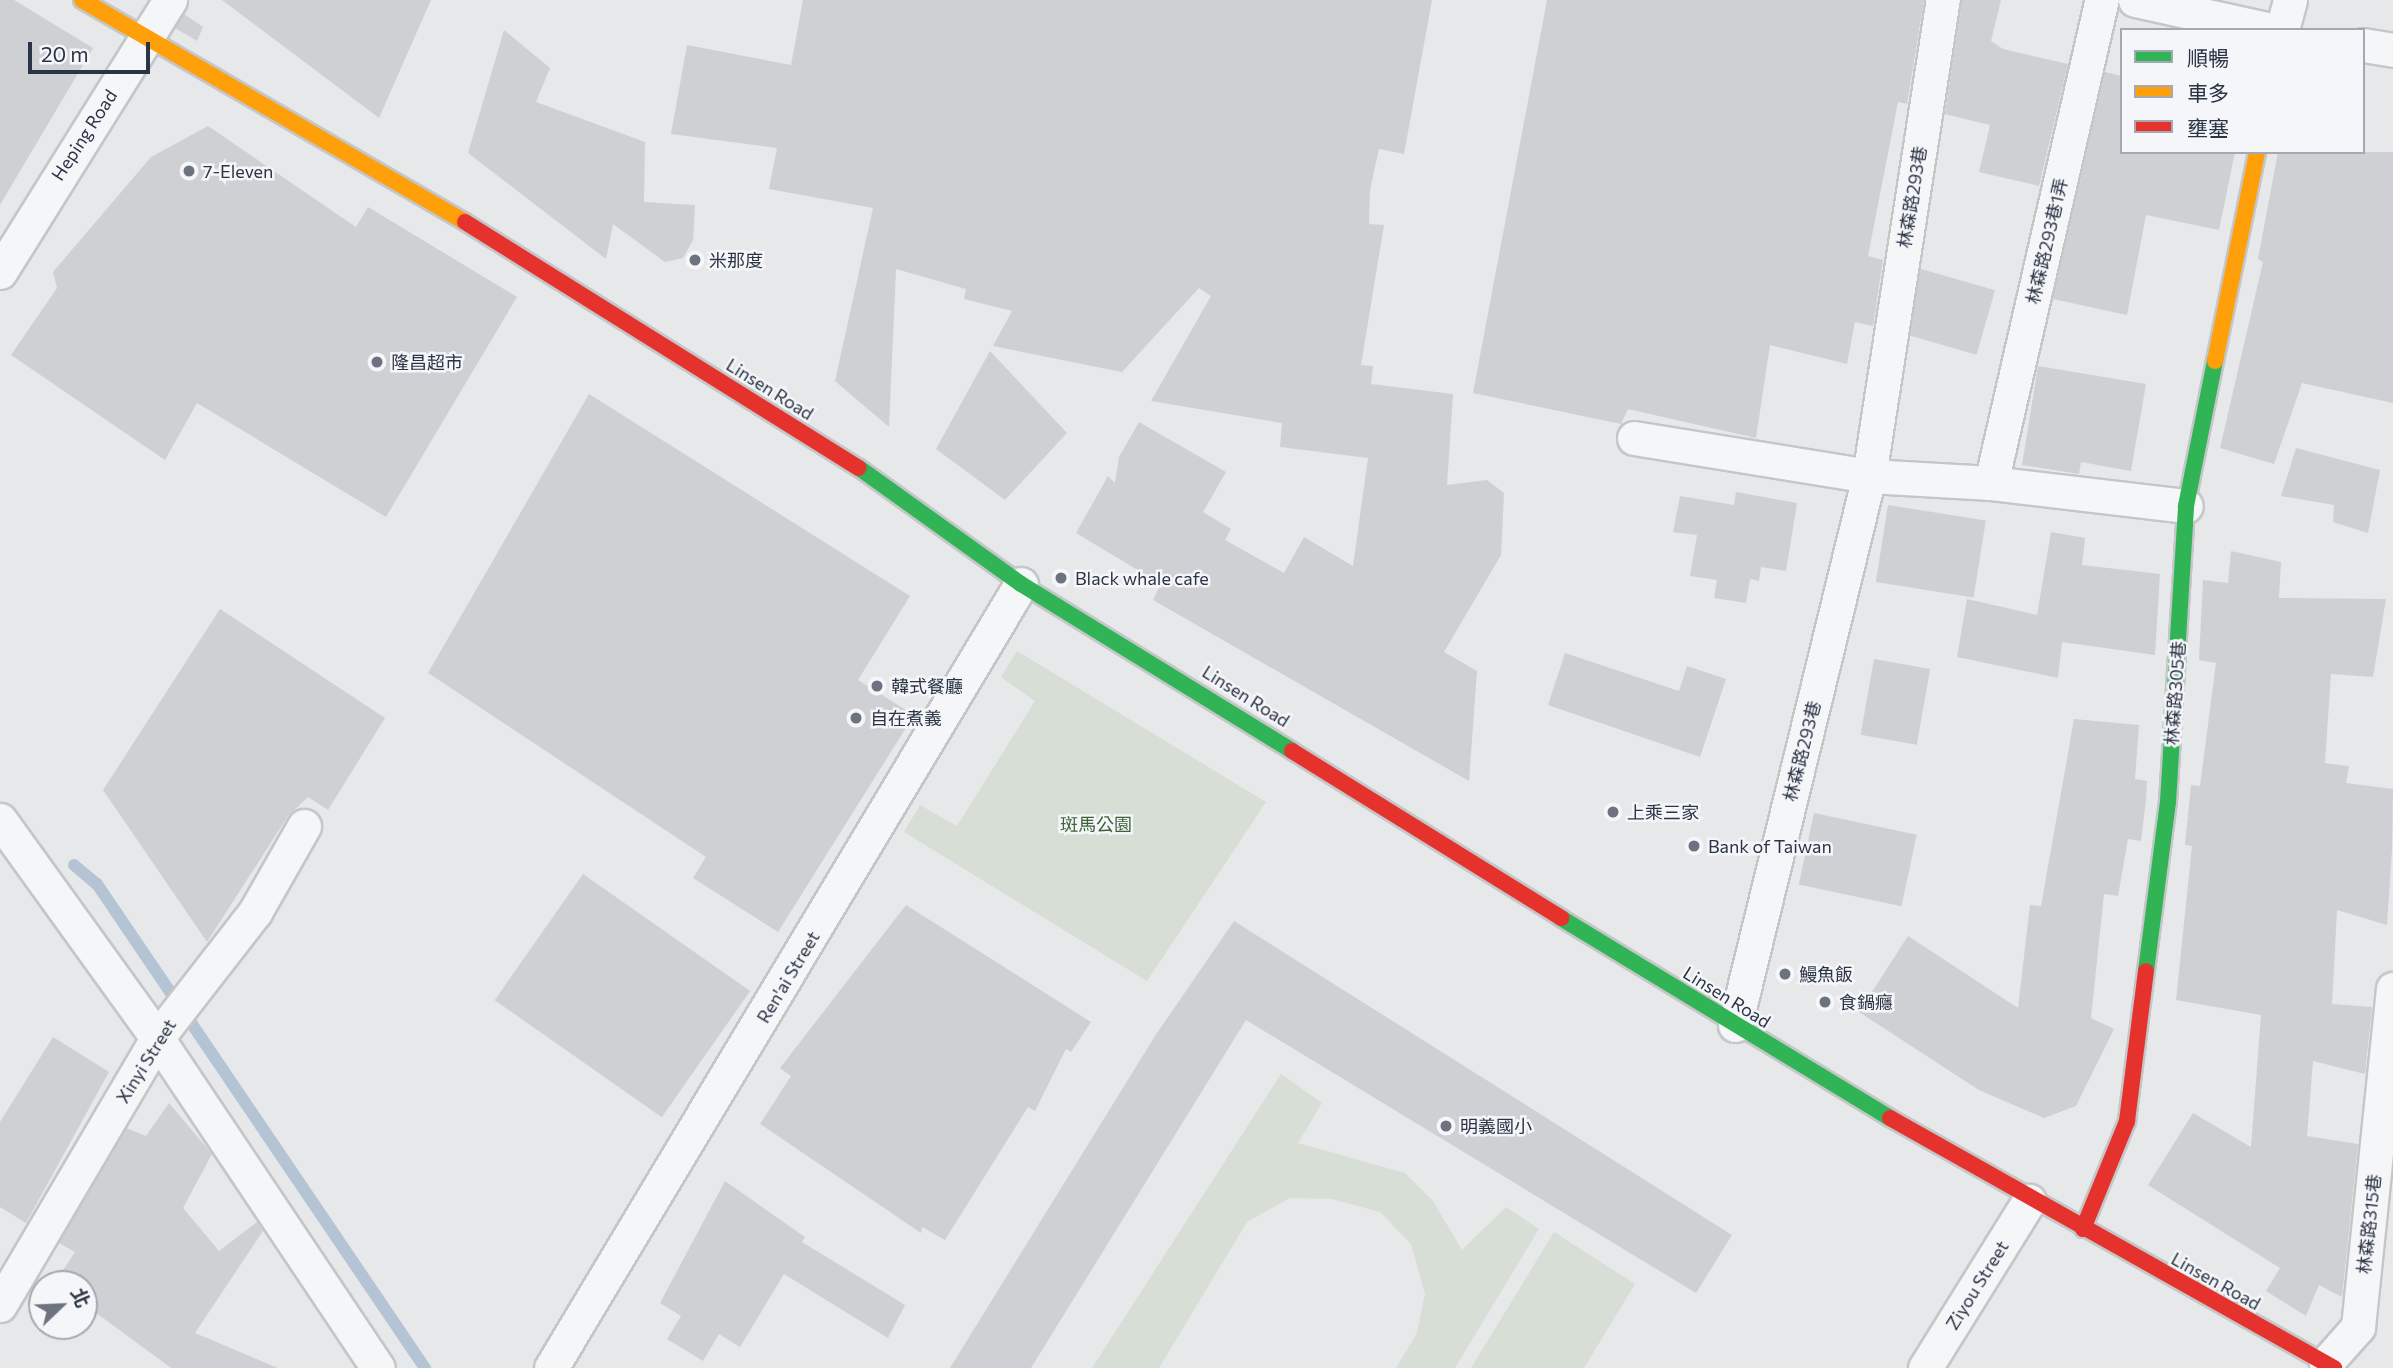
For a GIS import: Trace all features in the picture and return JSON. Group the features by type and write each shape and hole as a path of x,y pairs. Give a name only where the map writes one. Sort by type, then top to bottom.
{"street":[{"name":"Linsen Road","path":"82,0 147,41 438,205 713,375 900,494 1021,584 1735,1025 2029,1201 2330,1366"},
{"name":"Heping Road","path":"0,272 68,155 147,41 170,0"},
{"name":"林森路293巷","path":"1735,1025 1869,477 1943,0"},
{"name":"林森路293巷1弄","path":"1991,483 2102,0"},
{"path":"2135,0 2263,28"},
{"path":"2283,28 2290,0"},
{"path":"2365,45 2393,50"},
{"name":"林森路305巷","path":"2083,1229 2127,1122 2168,802 2186,506 2257,154"},
{"path":"1634,438 1869,477 1991,483 2186,506"},
{"name":"Ren'ai Street","path":"551,1368 1021,584"},
{"path":"0,820 164,1029 378,1368"},
{"name":"Xinyi Street","path":"0,1305 164,1029 255,912 304,826"},
{"name":"林森路315巷","path":"2330,1366 2358,1327 2393,989"},
{"name":"Ziyou Street","path":"1925,1368 2029,1201"}],"green space":[{"name":"斑馬公園","path":"1017,651 1266,802 1147,981 904,832 920,805 957,826 1035,701 1001,677"},
{"path":"1281,1074 1322,1103 1298,1143 1405,1173 1433,1201 1462,1250 1506,1207 1539,1229 1455,1368 1396,1368 1417,1333 1425,1294 1411,1244 1380,1212 1332,1199 1290,1198 1247,1222 1159,1368 1092,1368"},
{"path":"1554,1232 1635,1284 1584,1368 1471,1368"}],"building":[{"path":"0,0 14,0 93,48 0,205"},
{"path":"222,0 431,0 379,118"},
{"path":"803,0 1432,0 1404,154 1379,149 1370,190 1369,224 1384,225 1361,365 1373,366 1371,384 1453,394 1447,485 1487,480 1504,493 1501,555 1444,652 1477,671 1469,781 1153,600 1161,584 1076,533 1108,476 1115,483 1119,457 1139,422 1226,472 1203,512 1231,529 1225,540 1284,573 1304,537 1353,566 1368,458 1280,447 1282,423 1151,401 1211,296 1199,288 1122,372 993,346 1012,311 964,299 966,289 896,269 889,427 835,381 873,208 769,189 777,148 671,134 687,45 791,65"},
{"path":"1547,0 1924,0 1907,104 1898,102 1868,256 1883,260 1873,326 1855,322 1847,364 1770,345 1756,438 1628,409 1621,424 1473,393"},
{"path":"1962,0 2001,0 1991,41 2003,49 2068,64 2039,186 1979,172 1990,125 1945,114"},
{"path":"184,14 203,27 197,41 175,28"},
{"path":"504,30 550,68 536,102 645,142 644,202 695,205 693,240 683,258 665,262 613,224 606,259 468,153"},
{"path":"2105,72 2120,76 2120,154 2235,154 2219,230 2146,215 2127,315 2053,299"},
{"path":"208,126 356,227 368,207 517,297 386,517 197,403 165,460 11,355 57,288 53,272 151,157"},
{"path":"2393,152 2393,403 2302,383 2274,464 2220,448 2263,262 2258,259 2278,154"},
{"path":"1921,269 1995,290 1977,355 1903,333"},
{"path":"990,351 1067,433 1005,500 936,449"},
{"path":"2038,366 2146,384 2131,471 2081,462 2079,474 2022,465"},
{"path":"589,394 910,596 858,680 914,715 778,932 693,878 706,857 428,673"},
{"path":"2296,448 2380,470 2368,533 2333,522 2334,505 2281,496"},
{"path":"1736,492 1797,503 1786,571 1761,567 1759,581 1750,579 1746,603 1714,598 1717,580 1690,576 1697,535 1673,532 1680,496 1734,505"},
{"path":"1888,505 1986,520 1974,598 1876,582"},
{"path":"2051,532 2085,538 2082,565 2160,574 2155,655 2062,642 2058,678 1957,657 1967,599 2037,615"},
{"path":"2231,551 2281,562 2279,598 2386,599 2373,677 2331,674 2325,763 2349,766 2346,783 2393,789 2392,850 2387,925 2337,910 2332,1004 2372,1007 2365,1074 2313,1061 2307,1136 2358,1144 2342,1297 2319,1285 2306,1316 2266,1291 2280,1268 2148,1185 2193,1113 2251,1147 2261,1015 2176,1000 2192,846 2185,845 2191,785 2200,786 2216,663 2199,660 2203,580 2228,583"},
{"path":"220,609 385,718 328,810 308,797 288,816 207,942 103,790"},
{"path":"1565,653 1679,691 1687,666 1726,679 1700,757 1548,705"},
{"path":"1874,659 1930,669 1917,745 1861,735"},
{"path":"2074,719 2139,725 2135,779 2147,781 2146,800 2141,841 2128,839 2118,896 2104,894 2091,1018 2114,1029 2076,1106 2044,1118 1979,1090 1859,1012 1908,936 2018,1008 2030,905 2041,906"},
{"path":"1814,813 1917,835 1902,906 1799,884"},
{"path":"583,874 750,991 662,1117 495,1000"},
{"path":"906,905 1091,1022 1071,1052 1066,1049 1035,1111 1028,1107 945,1240 922,1227 921,1233 760,1124 791,1076 780,1068"},
{"path":"1234,921 1732,1235 1696,1293 1246,1020 1031,1368 950,1368 1155,1036"},
{"path":"53,1037 109,1072 26,1223 0,1207 0,1122"},
{"path":"169,1103 212,1154 183,1208 219,1251 257,1222 263,1231 195,1333 278,1368 171,1368 98,1314 98,1270 63,1270 75,1252 59,1243 126,1128 146,1136"},
{"path":"725,1181 805,1237 802,1242 905,1305 888,1338 784,1274 740,1347 719,1334 703,1361 667,1339 681,1316 660,1303"}],"waterway":[{"path":"74,865 97,884 425,1368"}],"traffic: fast":[{"path":"2146,971 2168,802 2186,506 2215,361"},
{"path":"859,468 1021,584 1292,751"},
{"path":"1561,918 1890,1118"}],"traffic: slow":[{"path":"82,0 465,222"},
{"path":"2215,361 2257,154"}],"traffic: jam":[{"path":"465,222 859,468"},
{"path":"1292,751 1561,918"},
{"path":"2083,1229 2127,1121 2146,971"},
{"path":"1890,1118 2334,1368"}],"place":[{"name":"7-Eleven","path":"189,171"},
{"name":"米那度","path":"695,260"},
{"name":"隆昌超市","path":"377,362"},
{"name":"Black whale cafe","path":"1061,578"},
{"name":"韓式餐廳","path":"877,686"},
{"name":"自在煮義","path":"856,718"},
{"name":"上乘三家","path":"1613,812"},
{"name":"Bank of Taiwan","path":"1694,846"},
{"name":"鰻魚飯","path":"1785,974"},
{"name":"食鍋癮","path":"1825,1002"},
{"name":"明義國小","path":"1446,1126"}]}
